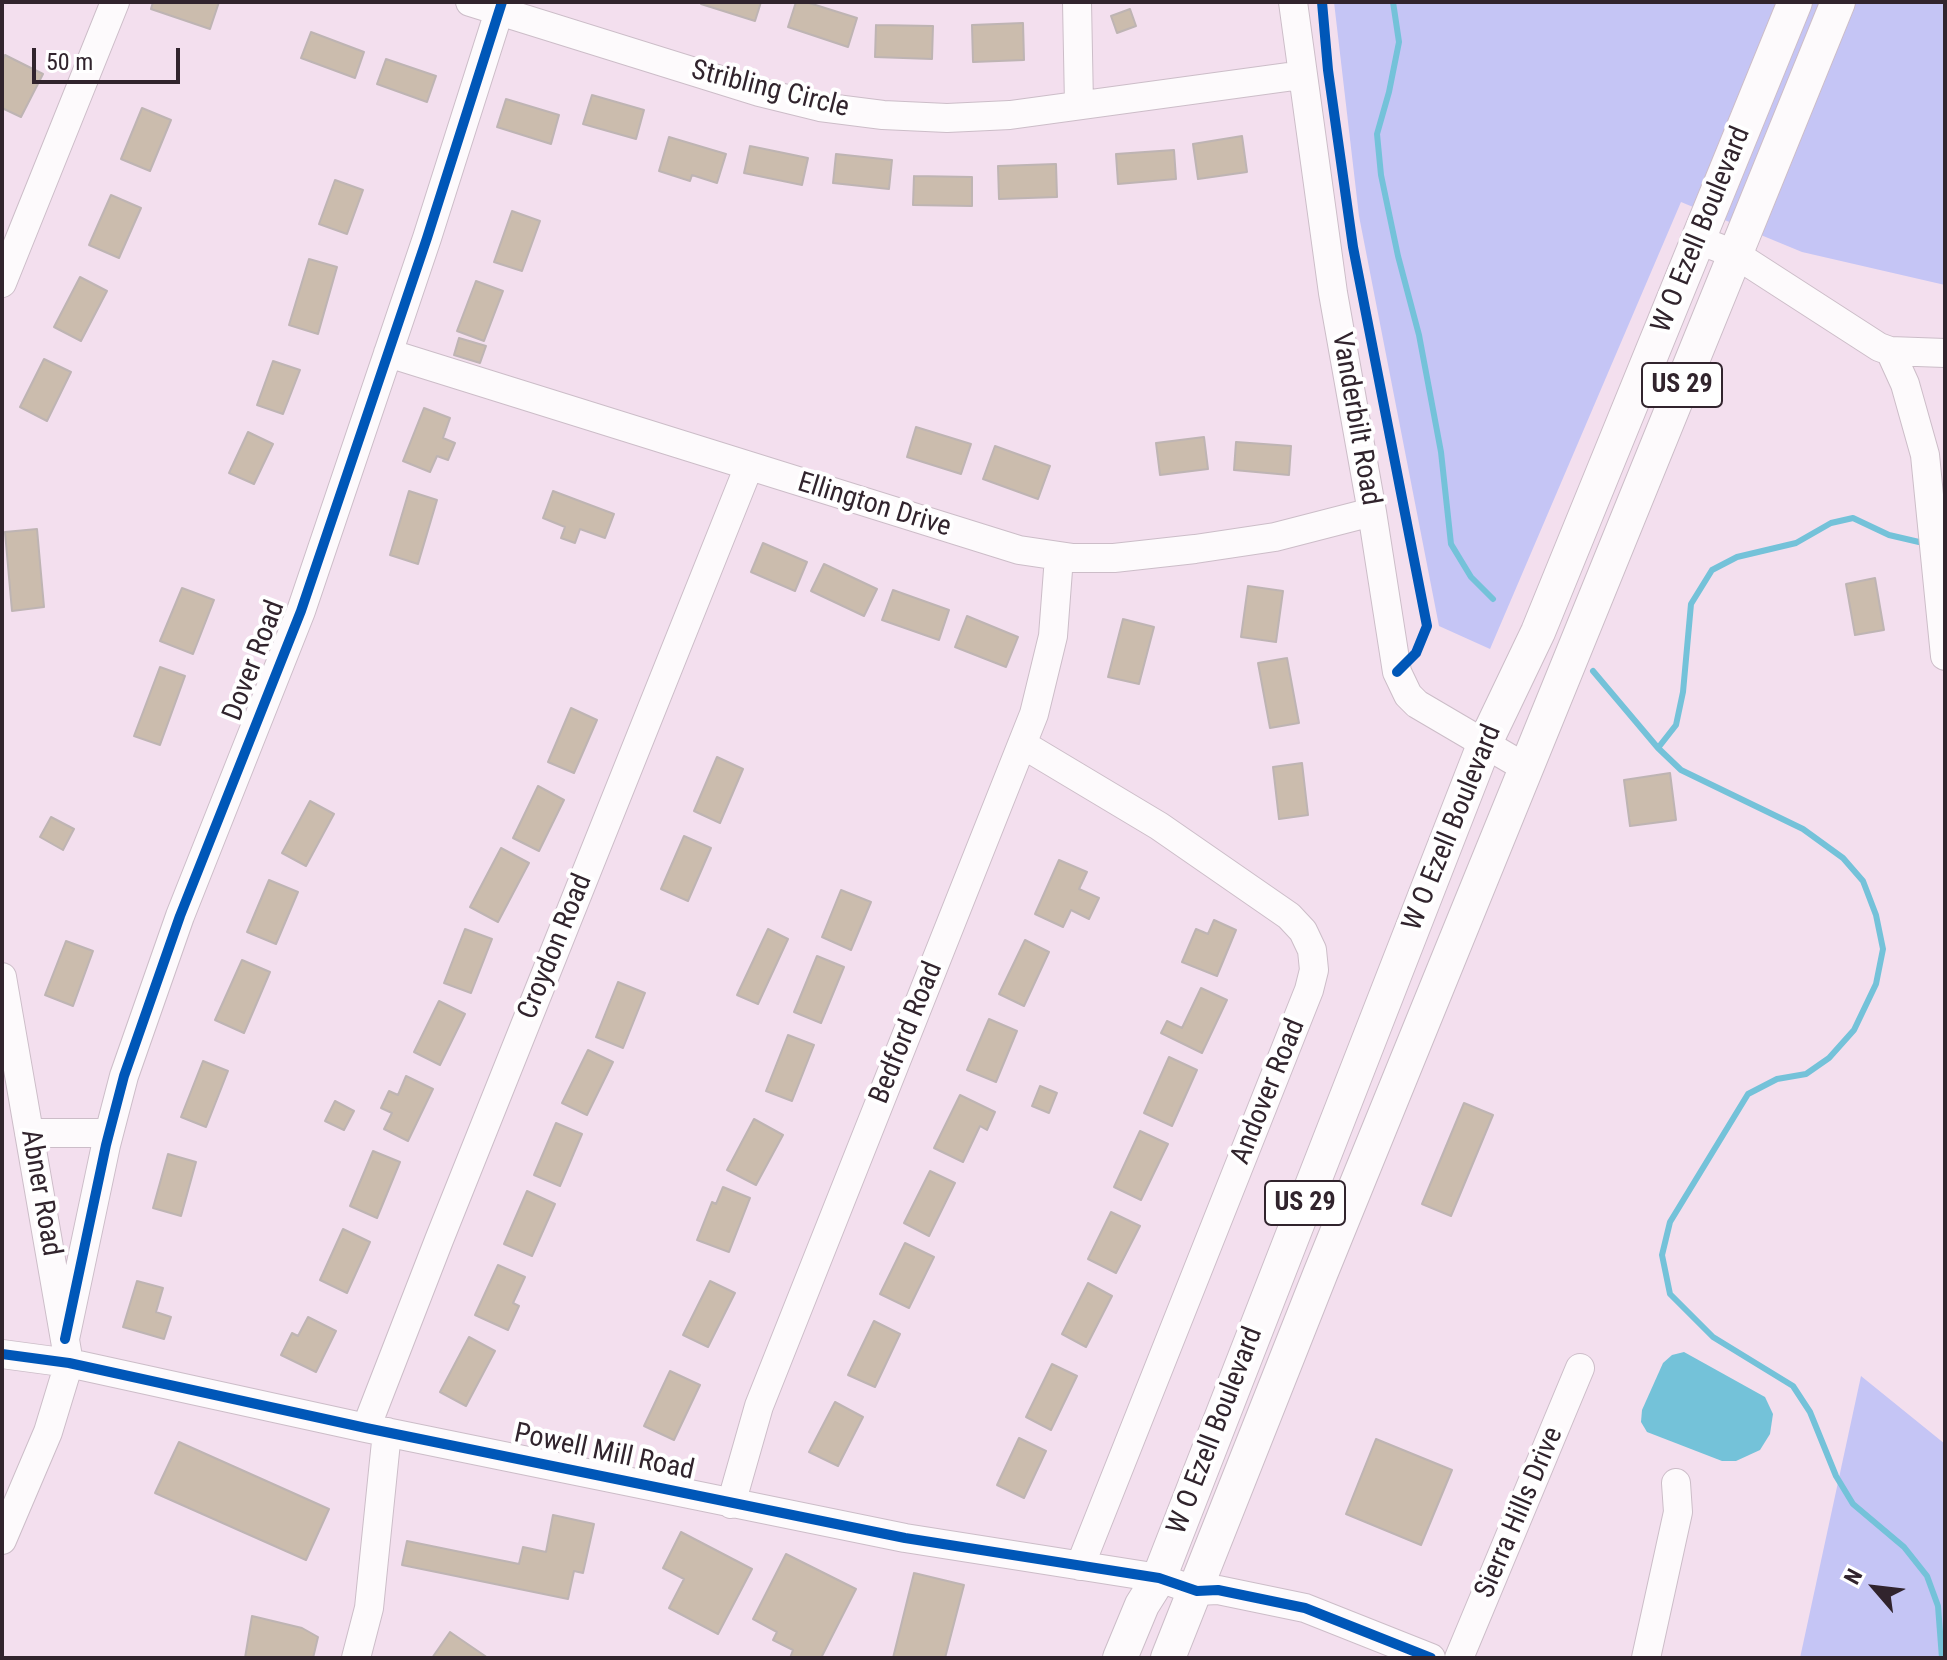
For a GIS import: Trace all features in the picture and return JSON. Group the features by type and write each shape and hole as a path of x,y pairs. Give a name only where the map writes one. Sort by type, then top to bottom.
{"main road":[{"name":"W O Ezell Boulevard","path":"1120,1658 1142,1605 1159,1578 1484,745 1538,632 1795,2"},
{"name":"W O Ezell Boulevard","path":"1168,1658 1321,1272 1838,2"}],"street":[{"path":"2,283 115,2"},
{"name":"Stribling Circle","path":"470,2 501,6 759,92 820,107 883,115 947,118 1010,115 1302,75"},
{"path":"1077,2 1079,105"},
{"name":"Vanderbilt Road","path":"1293,2 1333,293 1397,672 1417,704 1526,768"},
{"name":"Dover Road","path":"2,1540 48,1432 67,1351 109,1133 124,1076 180,916 301,611 501,6"},
{"path":"1698,240 1735,254 1868,342 1890,351 1945,353"},
{"path":"1890,351 1905,384 1925,455 1945,656"},
{"name":"Ellington Drive","path":"388,353 1006,547 1059,557 1114,558 1195,549 1275,537 1372,512"},
{"name":"Croydon Road","path":"356,1658 369,1608 376,1430 444,1225 749,466"},
{"name":"Bedford Road","path":"731,1504 759,1406 1034,714 1053,636 1059,557"},
{"name":"Andover Road","path":"1022,744 1159,826 1289,916 1303,931 1312,950 1314,970 1309,990 1080,1566"},
{"name":"Abner Road","path":"2,977 67,1351"},
{"path":"29,1133 109,1133"},
{"name":"Powell Mill Road","path":"2,1354 67,1351 376,1430 731,1504 905,1538 1159,1578 1197,1591 1218,1590 1305,1608 1431,1658"},
{"name":"Sierra Hills Drive","path":"1459,1658 1580,1368"},
{"path":"1646,1658 1678,1512 1676,1483"}],"shaded area":[{"path":"1334,2 1945,2 1945,285 1802,252 1681,202 1490,649 1439,626 1359,216"},
{"path":"1684,1352 1765,1397 1773,1414 1770,1434 1760,1450 1736,1461 1722,1461 1647,1432 1641,1422 1642,1410 1663,1363 1672,1355"},
{"path":"1861,1376 1945,1444 1945,1658 1800,1658"}],"building":[{"path":"153,2 219,2 210,29 151,9"},
{"path":"701,2 761,2 755,21"},
{"path":"796,2 806,2 857,18 848,47 788,27"},
{"path":"1130,9 1136,26 1117,33 1111,16"},
{"path":"1023,23 1024,60 973,62 972,25"},
{"path":"876,25 933,26 932,59 875,57"},
{"path":"311,32 364,52 355,78 301,58"},
{"path":"5,55 43,74 21,117 2,108 2,62"},
{"path":"386,59 436,76 427,102 377,84"},
{"path":"592,95 644,110 636,139 583,124"},
{"path":"506,99 559,115 551,144 497,127"},
{"path":"142,108 171,120 150,171 121,159"},
{"path":"1242,136 1247,172 1198,179 1193,144"},
{"path":"669,137 726,154 717,183 692,175 690,181 659,171"},
{"path":"750,146 808,158 802,185 744,173"},
{"path":"1174,150 1176,179 1118,184 1116,154"},
{"path":"836,154 892,160 889,189 833,183"},
{"path":"1056,164 1057,197 999,199 998,166"},
{"path":"914,176 972,177 972,206 913,205"},
{"path":"335,180 363,190 347,234 319,224"},
{"path":"111,195 141,208 119,258 89,245"},
{"path":"512,211 540,221 522,271 494,262"},
{"path":"309,259 337,267 318,334 289,325"},
{"path":"80,277 107,291 81,341 54,327"},
{"path":"476,281 503,291 484,341 457,331"},
{"path":"459,338 486,346 480,363 454,355"},
{"path":"44,359 71,372 47,421 20,407"},
{"path":"273,361 300,370 283,414 257,405"},
{"path":"424,408 450,418 443,438 455,443 448,460 437,456 430,472 403,461"},
{"path":"916,427 971,444 961,474 907,457"},
{"path":"248,432 273,444 254,484 229,473"},
{"path":"1204,437 1208,469 1160,475 1156,443"},
{"path":"1236,442 1291,446 1289,475 1234,470"},
{"path":"995,446 1050,466 1038,499 983,479"},
{"path":"409,491 437,500 418,564 390,555"},
{"path":"553,491 614,514 605,538 580,529 575,543 561,538 565,527 543,518"},
{"path":"37,529 44,607 12,611 5,532"},
{"path":"763,543 807,562 795,591 751,572"},
{"path":"824,564 877,589 864,616 811,591"},
{"path":"1875,578 1884,630 1855,635 1846,584"},
{"path":"1248,586 1283,591 1276,642 1241,637"},
{"path":"182,588 214,600 193,654 160,641"},
{"path":"893,590 949,610 939,640 882,620"},
{"path":"967,616 1018,637 1006,667 955,647"},
{"path":"1123,619 1154,627 1139,684 1108,677"},
{"path":"1287,658 1299,723 1270,728 1258,663"},
{"path":"160,667 185,676 160,745 134,736"},
{"path":"571,708 597,720 574,773 548,762"},
{"path":"717,757 743,769 720,823 694,811"},
{"path":"1302,763 1308,815 1279,819 1273,767"},
{"path":"1670,773 1676,820 1630,826 1624,780"},
{"path":"538,786 564,800 539,851 513,838"},
{"path":"310,801 334,814 306,866 282,853"},
{"path":"51,817 74,829 63,850 40,837"},
{"path":"684,836 711,848 688,901 661,889"},
{"path":"501,848 529,863 498,922 470,907"},
{"path":"1059,860 1087,872 1079,889 1099,898 1089,919 1071,910 1063,927 1035,914"},
{"path":"269,880 298,892 276,944 247,932"},
{"path":"841,890 871,902 851,950 822,937"},
{"path":"1214,920 1236,930 1217,976 1182,962 1196,929 1208,934"},
{"path":"465,929 492,939 471,993 444,983"},
{"path":"768,929 788,939 758,1004 737,995"},
{"path":"1025,940 1049,952 1024,1006 999,994"},
{"path":"66,941 93,951 73,1006 45,995"},
{"path":"817,956 844,967 821,1023 794,1012"},
{"path":"242,960 270,972 244,1033 215,1020"},
{"path":"618,982 645,993 623,1048 596,1037"},
{"path":"1201,988 1227,1000 1202,1053 1161,1033 1167,1021 1182,1028"},
{"path":"439,1001 465,1014 440,1065 414,1052"},
{"path":"989,1019 1017,1031 996,1082 967,1070"},
{"path":"788,1035 814,1045 792,1101 766,1091"},
{"path":"588,1050 613,1062 587,1115 562,1103"},
{"path":"1169,1057 1197,1070 1172,1126 1144,1113"},
{"path":"203,1061 228,1071 206,1127 181,1117"},
{"path":"406,1076 433,1089 408,1141 384,1129 392,1113 381,1108 389,1091 398,1095"},
{"path":"1040,1086 1057,1093 1049,1113 1032,1106"},
{"path":"960,1095 995,1112 987,1130 980,1126 963,1162 934,1148"},
{"path":"335,1101 354,1111 344,1130 325,1121"},
{"path":"1464,1103 1493,1115 1451,1216 1422,1204"},
{"path":"754,1119 783,1135 756,1185 727,1170"},
{"path":"556,1123 582,1134 560,1186 534,1175"},
{"path":"1140,1131 1168,1144 1141,1200 1114,1187"},
{"path":"373,1151 400,1162 377,1218 350,1206"},
{"path":"168,1154 196,1162 181,1216 153,1208"},
{"path":"930,1171 955,1183 929,1236 904,1223"},
{"path":"723,1187 750,1198 729,1252 697,1240 712,1202 716,1204"},
{"path":"527,1191 555,1204 532,1256 504,1244"},
{"path":"1111,1212 1140,1226 1116,1273 1088,1259"},
{"path":"343,1229 370,1242 347,1293 320,1280"},
{"path":"905,1243 934,1257 909,1308 880,1294"},
{"path":"498,1265 525,1277 513,1303 519,1306 508,1330 475,1315"},
{"path":"137,1281 163,1288 156,1312 171,1317 164,1339 123,1327"},
{"path":"710,1281 735,1293 708,1347 683,1335"},
{"path":"1088,1283 1112,1296 1086,1347 1062,1334"},
{"path":"308,1317 336,1331 316,1372 281,1355 292,1333 298,1336"},
{"path":"874,1321 900,1334 875,1387 848,1375"},
{"path":"469,1337 495,1351 466,1406 440,1392"},
{"path":"1052,1364 1077,1376 1051,1430 1026,1417"},
{"path":"670,1371 700,1385 674,1440 644,1426"},
{"path":"835,1402 863,1417 838,1466 809,1452"},
{"path":"1019,1438 1046,1451 1024,1498 997,1485"},
{"path":"1376,1439 1452,1470 1421,1545 1346,1514"},
{"path":"179,1442 329,1509 306,1560 155,1493"},
{"path":"553,1515 594,1524 583,1573 574,1571 568,1599 402,1565 407,1541 519,1564 523,1547 546,1552"},
{"path":"681,1532 752,1569 718,1634 669,1608 684,1579 663,1568"},
{"path":"786,1554 856,1589 821,1658 790,1658 793,1650 773,1640 777,1632 753,1619"},
{"path":"914,1573 964,1585 945,1658 893,1658"},
{"path":"252,1616 302,1628 318,1637 313,1658 245,1658"},
{"path":"450,1632 488,1658 432,1658"}],"waterway":[{"path":"1393,2 1399,42 1377,134 1381,175 1419,335 1441,452 1451,544 1471,577 1493,599"},
{"path":"1658,748 1676,725 1683,692 1691,604 1712,570 1737,557 1796,543 1831,523 1853,518 1889,535 1919,542"},
{"path":"1593,671 1658,748 1681,770 1803,829 1843,858 1863,881 1876,915 1883,949 1876,984 1854,1030 1829,1058 1806,1074 1777,1079 1748,1094 1670,1222 1662,1255 1670,1294 1713,1337 1793,1386 1810,1412 1836,1476 1853,1504 1904,1547 1927,1576 1938,1606 1942,1658"}],"cycle path":[{"path":"65,1339 106,1145 124,1076 180,916 301,611 427,238 502,2"},
{"path":"1322,2 1328,70 1353,247 1427,626 1416,653 1397,672"},
{"path":"2,1354 69,1363 366,1428 905,1538 1159,1578 1197,1591 1218,1590 1305,1608 1431,1658"}]}
